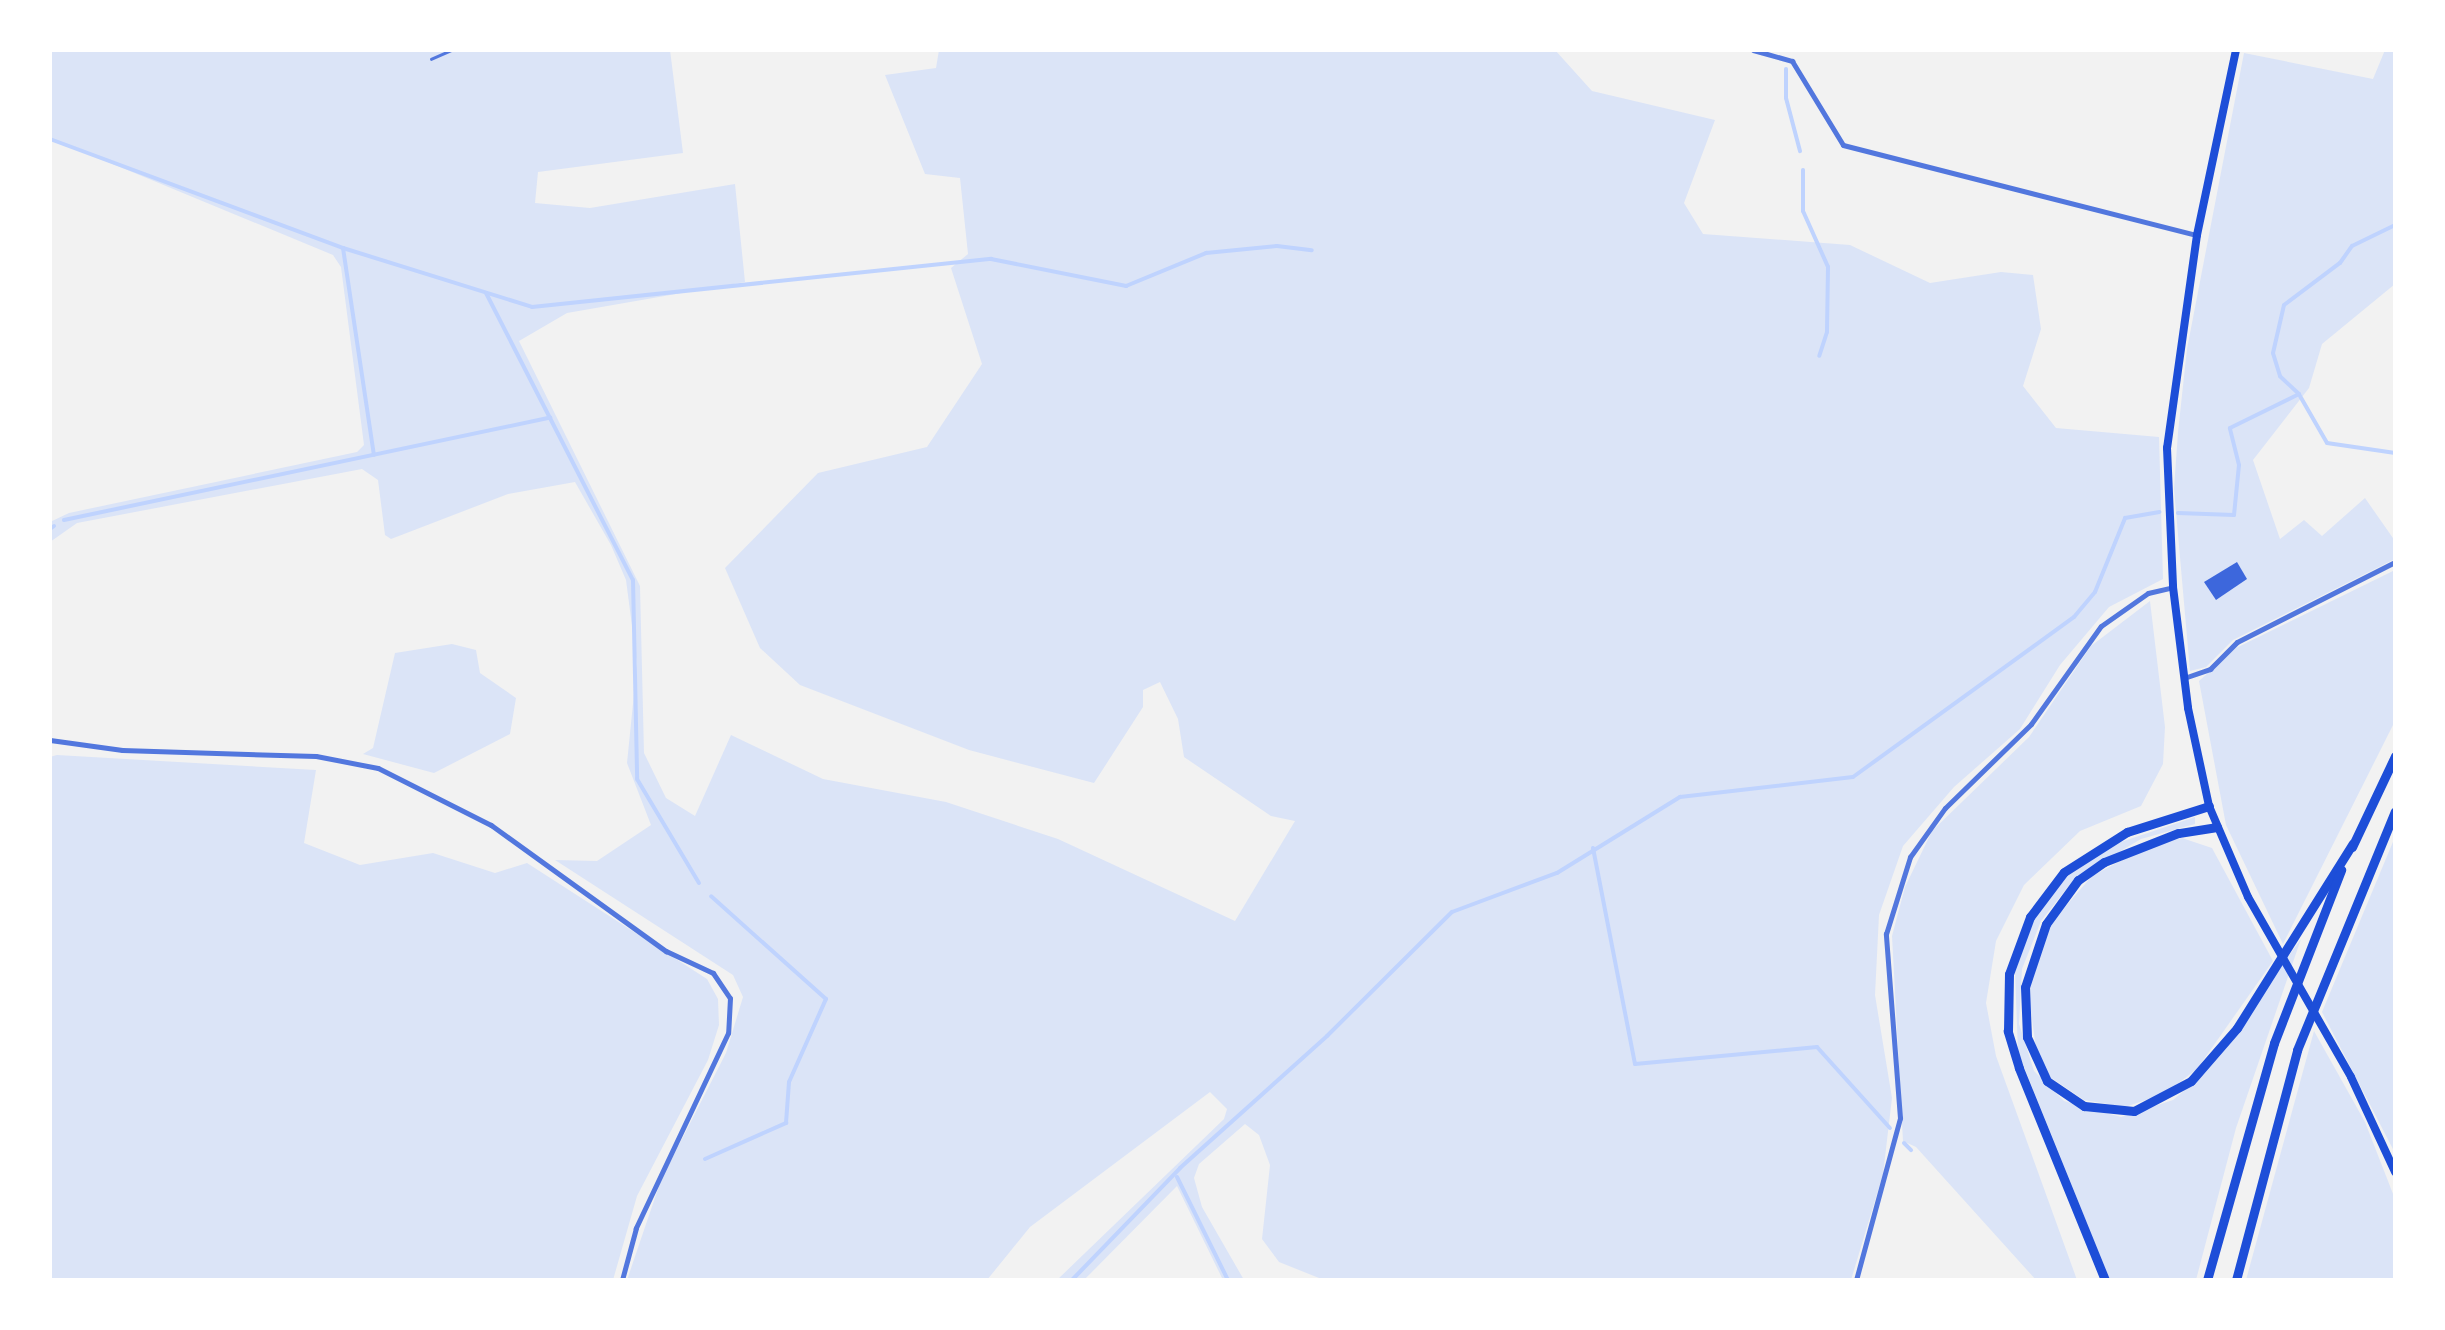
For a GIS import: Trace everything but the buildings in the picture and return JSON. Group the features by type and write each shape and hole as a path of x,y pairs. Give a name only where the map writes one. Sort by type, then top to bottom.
{"highway":[{"path":"2207,1280 2274,1043 2354,843 2395,756"},
{"path":"2104,1280 2018,1068 2008,1032 2008,974 2030,918 2064,872 2127,832 2209,806"},
{"path":"2236,1280 2297,1050 2395,811"},
{"path":"2217,828 2178,833 2104,862 2078,880 2046,924 2025,987 2027,1037 2047,1081 2084,1106 2134,1111 2191,1081 2237,1028 2354,843"}],"main road":[{"path":"2236,50 2197,235 2170,411 2173,587 2184,678 2209,806 2217,828 2258,918 2335,1049 2395,1172"}],"street":[{"path":"1753,50 1792,61 1843,145 2197,235"},
{"path":"2184,678 2210,669 2237,642 2395,562"},
{"path":"1856,1280 1900,1118 1886,934 1910,857 1945,808 2030,724 2100,626 2148,593 2173,587"},
{"path":"50,740 122,750 316,756 378,768 491,825 666,951 713,973 730,998 728,1033 636,1228 622,1280"}],"lane":[{"path":"431,58 451,50"}],"shaded area":[{"path":"50,50 670,50 683,153 538,172 535,203 590,208 735,184 745,282 567,313 519,341 640,586 644,753 666,798 695,816 731,735 823,779 946,802 1058,839 1235,921 1295,821 1271,816 1184,757 1178,719 1160,682 1143,690 1143,707 1094,783 969,750 800,685 760,648 725,568 818,473 927,447 982,364 951,268 968,254 960,178 925,174 885,75 936,68 939,50 1555,50 1592,91 1715,120 1684,203 1703,234 1850,245 1930,283 2001,272 2033,275 2041,329 2023,386 2056,428 2159,437 2163,579 2109,607 2060,665 2020,729 1954,787 1903,846 1879,915 1875,995 1892,1098 1883,1174 1851,1280 1324,1280 1279,1262 1262,1239 1270,1165 1259,1135 1245,1124 1199,1164 1194,1178 1202,1207 1244,1280 1223,1280 1177,1186 1084,1280 1057,1280 1224,1119 1227,1109 1210,1092 1030,1227 987,1280 627,1280 661,1180 726,1053 743,997 733,975 555,860 597,861 651,825 627,763 637,664 626,580 611,545 575,482 508,494 391,539 385,535 378,480 362,469 77,523 50,542 50,522 69,513 357,452 364,445 341,267 333,255 50,138"},
{"path":"2385,50 2395,50 2395,284 2322,344 2309,388 2253,460 2280,539 2304,520 2322,536 2365,498 2395,541 2395,559 2233,640 2206,667 2190,671 2174,489 2178,432 2187,349 2244,53 2373,79"},
{"path":"2395,570 2395,721 2283,944 2226,825 2199,681 2236,648"},
{"path":"2150,601 2165,727 2163,764 2141,806 2080,831 2024,885 1996,941 1986,1003 1996,1056 2077,1280 2036,1280 1916,1147 1903,1141 1892,936 1905,887 1932,831 2029,737 2091,646"},
{"path":"452,644 476,650 480,673 516,698 510,734 434,773 363,754 373,748 395,653"},
{"path":"50,757 316,770 304,843 360,865 433,853 495,873 527,863 707,979 718,999 719,1025 708,1060 637,1196 613,1280 50,1280"},
{"path":"2195,817 2195,824 2141,839 2075,878 2041,921 2022,969 2019,1024 2034,1071 2064,1101 2121,1117 2173,1100 2203,1075 2301,939 2236,1128 2196,1280 2110,1280 2018,1052 2015,972 2037,911 2070,872 2115,844"},
{"path":"2395,837 2395,1153 2322,1012"},
{"path":"2182,838 2212,848 2273,961 2197,1069 2164,1094 2125,1107 2084,1100 2050,1077 2037,1056 2028,989 2035,960 2052,922 2092,876 2149,846"},
{"path":"2314,1031 2365,1122 2395,1199 2395,1280 2246,1280"}],"waterway":[{"path":"1786,69 1786,98 1800,151"},
{"path":"50,139 343,248 532,307 991,259 1126,286 1206,253 1277,246 1312,250"},
{"path":"1803,170 1803,211 1828,267 1827,332 1819,356"},
{"path":"2178,513 2234,515 2239,465 2230,428 2299,394 2280,376 2273,353 2284,305 2340,263 2352,246 2395,225"},
{"path":"343,248 374,455"},
{"path":"486,293 633,580 637,779 699,883"},
{"path":"2300,396 2327,443 2395,453"},
{"path":"64,520 550,418"},
{"path":"1072,1280 1180,1168 1327,1036 1452,912 1557,873 1680,797 1853,777 2074,617 2095,592 2125,518 2159,512"},
{"path":"50,529 54,526"},
{"path":"1593,848 1635,1064 1817,1047 1890,1128"},
{"path":"705,1159 786,1123 789,1082 826,999 711,896"},
{"path":"1904,1143 1911,1150"},
{"path":"1177,1177 1228,1280"}]}
